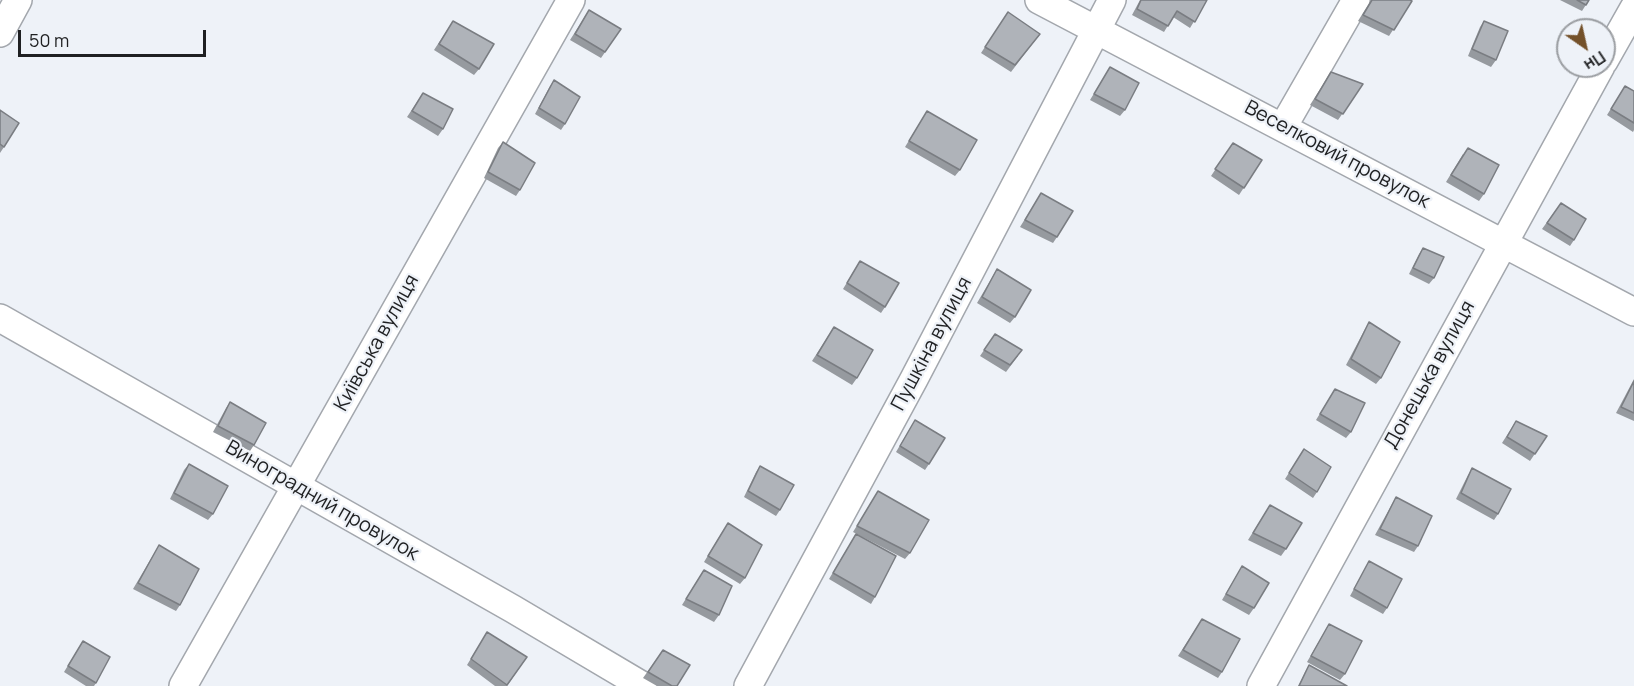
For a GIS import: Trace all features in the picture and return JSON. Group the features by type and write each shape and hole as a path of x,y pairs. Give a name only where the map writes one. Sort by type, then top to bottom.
{"street":[{"path":"0,33 18,0"},
{"name":"Київська вулиця","path":"183,686 570,0"},
{"name":"Веселковий провулок","path":"1039,0 1634,312"},
{"name":"Пушкіна вулиця","path":"748,686 909,389 1112,0"},
{"path":"1283,127 1356,0"},
{"path":"1616,40 1634,8"},
{"name":"Донецька вулиця","path":"1261,686 1594,78"},
{"name":"Виноградний провулок","path":"0,318 643,686"}],"building":[{"path":"1141,0 1207,0 1195,22 1177,11 1168,26 1137,9"},
{"path":"1372,0 1412,1 1394,30 1363,15"},
{"path":"1577,0 1589,0 1586,5"},
{"path":"589,10 621,29 605,52 575,34"},
{"path":"1008,12 1040,34 1015,65 985,47"},
{"path":"453,21 494,44 479,69 439,44"},
{"path":"1484,21 1508,31 1496,60 1472,49"},
{"path":"1110,67 1139,83 1125,110 1094,94"},
{"path":"1331,72 1363,84 1343,114 1315,99"},
{"path":"554,80 580,97 565,124 539,108"},
{"path":"1625,86 1634,91 1634,123 1611,109"},
{"path":"423,93 453,109 443,129 412,111"},
{"path":"0,110 19,123 4,147 0,144"},
{"path":"927,111 977,140 960,170 909,141"},
{"path":"503,142 535,163 520,190 488,172"},
{"path":"1233,143 1262,160 1244,188 1215,169"},
{"path":"1468,148 1499,165 1484,194 1451,175"},
{"path":"1041,193 1073,211 1057,237 1025,220"},
{"path":"1561,203 1586,219 1574,240 1547,223"},
{"path":"1423,248 1444,257 1434,278 1413,268"},
{"path":"860,261 899,283 885,307 847,283"},
{"path":"997,269 1031,290 1015,317 982,297"},
{"path":"1369,322 1400,342 1381,378 1351,359"},
{"path":"834,327 873,350 857,378 817,355"},
{"path":"995,334 1022,350 1010,365 984,350"},
{"path":"1634,381 1634,413 1621,407"},
{"path":"1335,389 1365,403 1351,432 1320,414"},
{"path":"230,402 266,423 254,445 218,426"},
{"path":"915,420 945,438 929,464 900,446"},
{"path":"1516,421 1547,436 1535,454 1507,437"},
{"path":"1304,449 1331,467 1317,492 1289,473"},
{"path":"189,464 228,486 213,514 174,493"},
{"path":"760,466 794,485 780,510 748,491"},
{"path":"1472,468 1511,489 1498,514 1461,493"},
{"path":"878,491 929,520 910,553 857,526"},
{"path":"1396,497 1432,516 1418,546 1380,529"},
{"path":"1270,505 1302,523 1286,549 1253,533"},
{"path":"728,523 762,545 745,578 708,556"},
{"path":"856,534 896,556 875,597 833,573"},
{"path":"159,545 199,569 180,605 138,583"},
{"path":"1369,561 1402,579 1387,608 1354,589"},
{"path":"1242,566 1269,583 1254,608 1226,594"},
{"path":"704,570 732,586 719,615 686,599"},
{"path":"1202,619 1240,639 1222,672 1183,650"},
{"path":"1329,624 1362,641 1345,674 1311,656"},
{"path":"487,632 527,657 507,685 471,659"},
{"path":"83,641 110,657 96,683 68,666"},
{"path":"663,650 690,665 677,686 672,686 648,672"},
{"path":"1309,665 1347,686 1299,686"}]}
